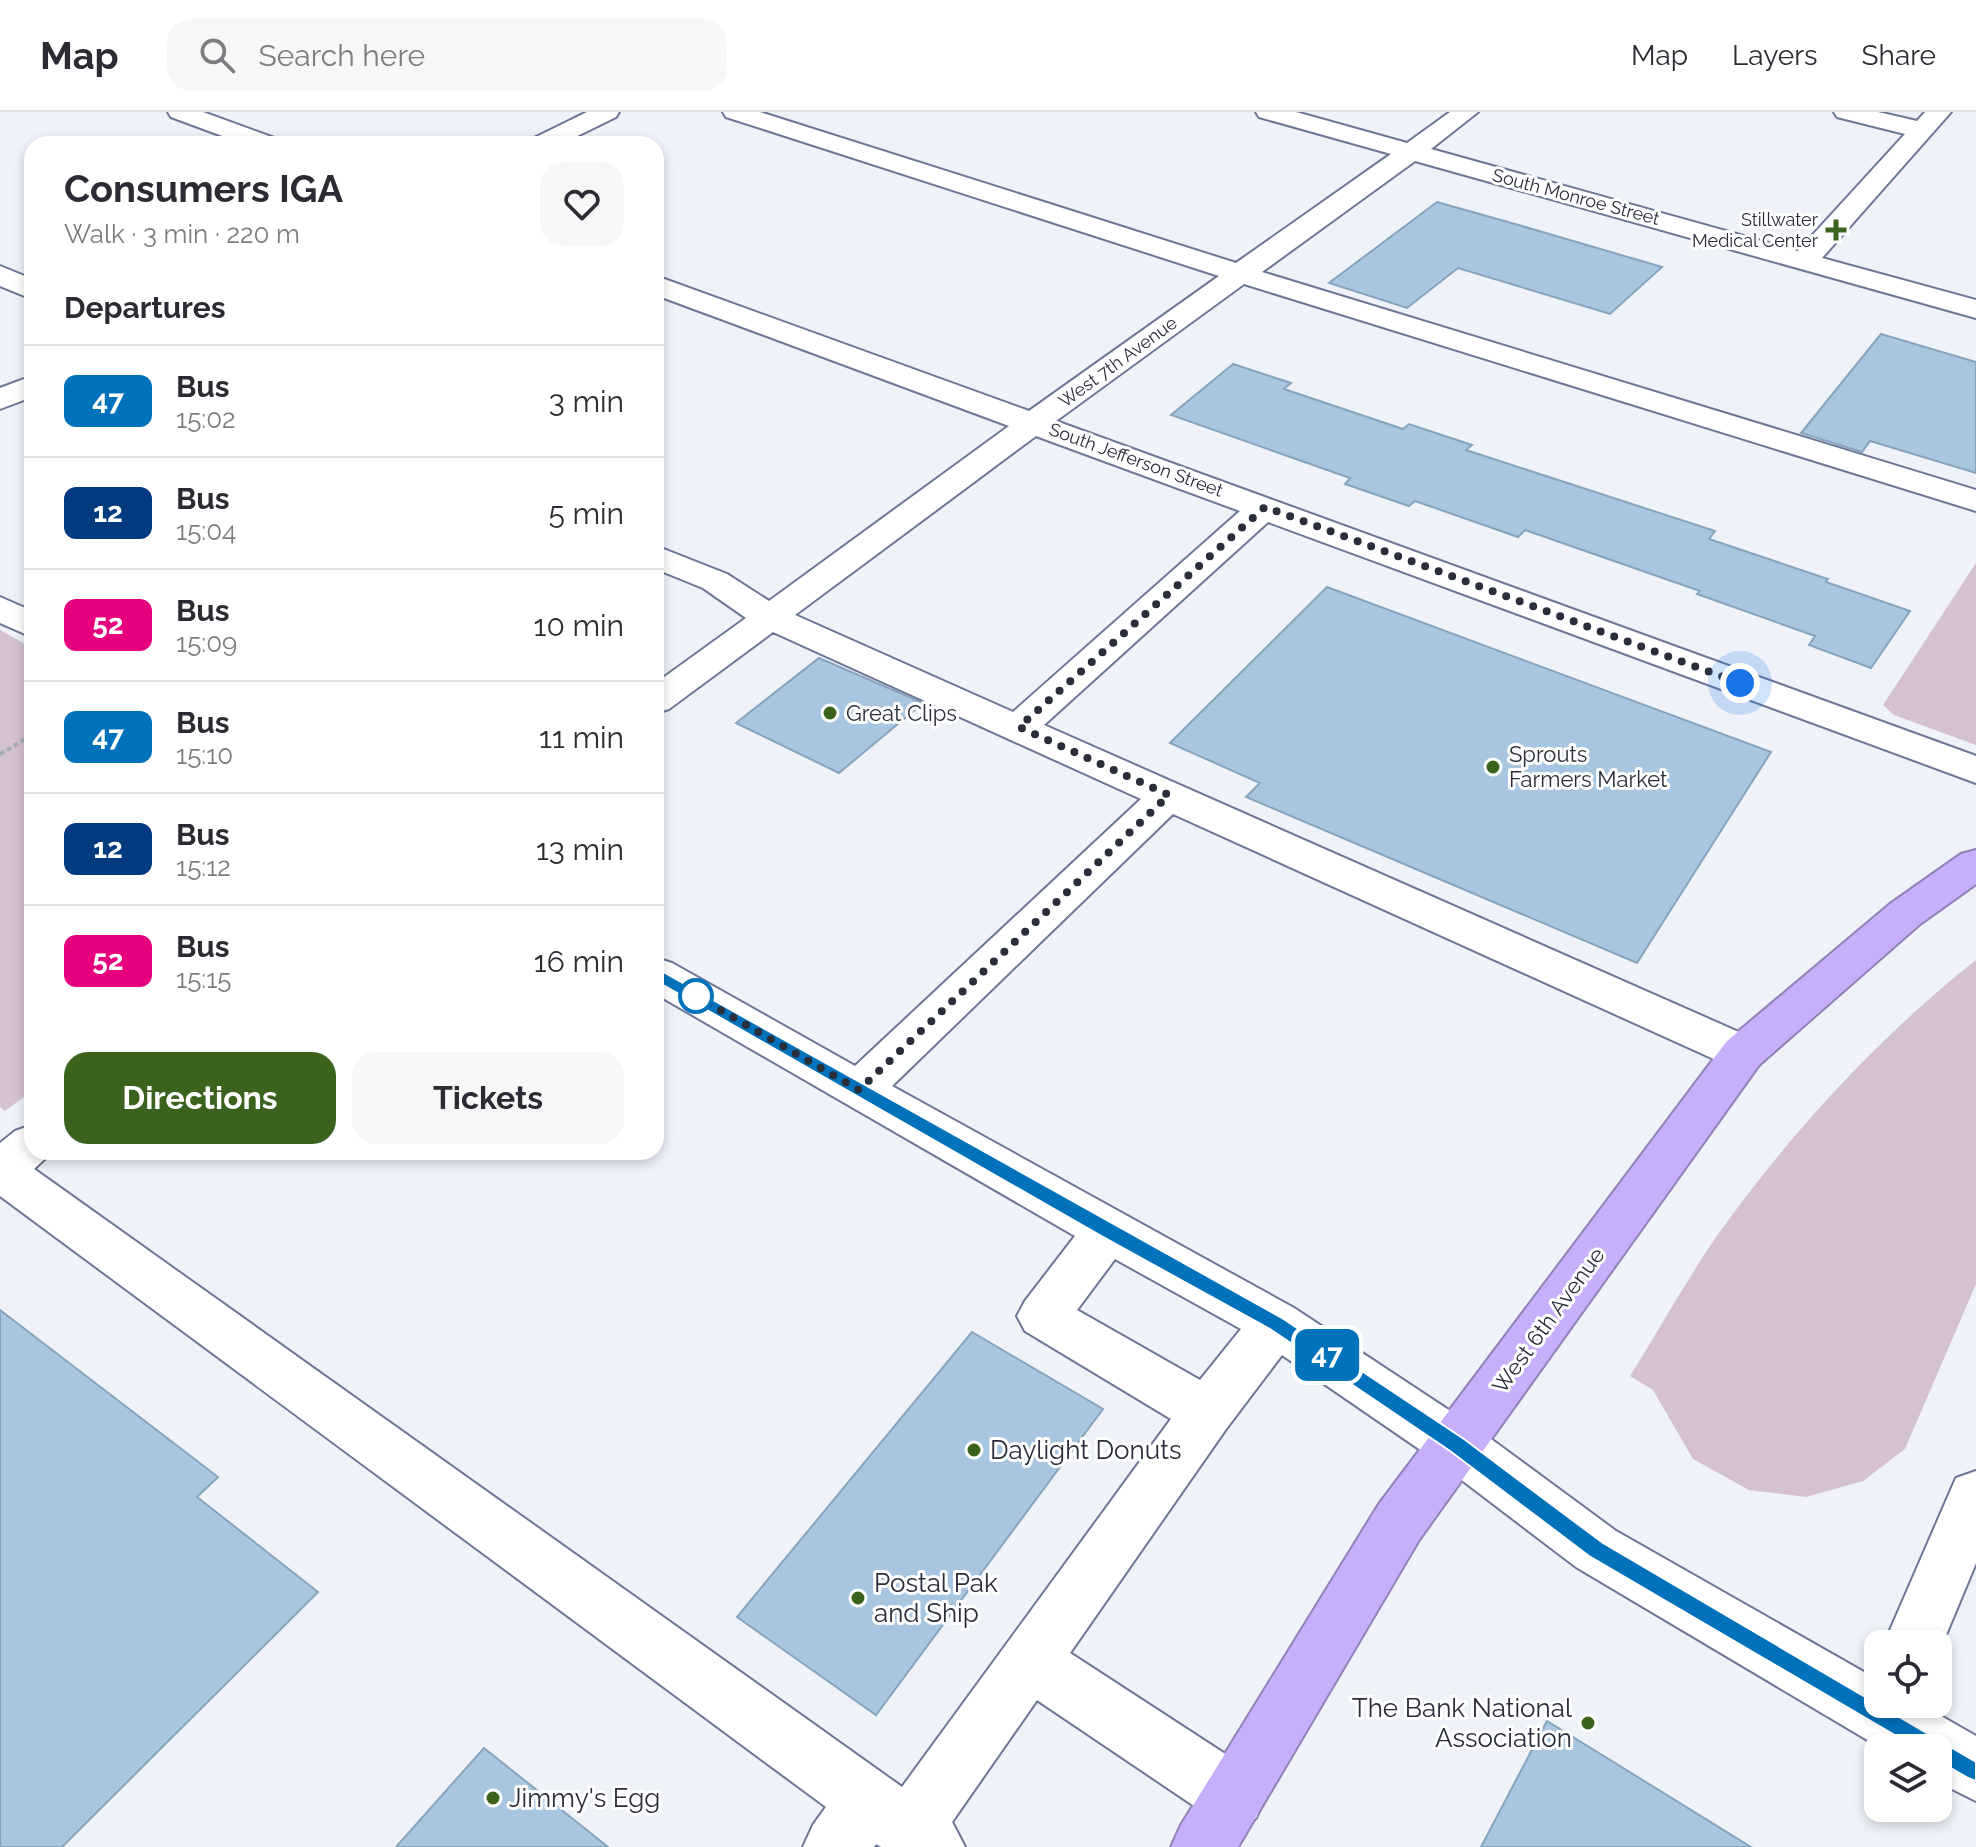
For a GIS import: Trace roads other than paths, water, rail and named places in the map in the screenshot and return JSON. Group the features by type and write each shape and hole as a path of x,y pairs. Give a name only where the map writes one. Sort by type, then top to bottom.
{"highway":[{"name":"West 6th Avenue","path":"1203,1847 1399,1522 1743,1053 1905,914 1976,864"}],"street":[{"path":"180,112 246,136"},
{"path":"558,136 607,112"},
{"path":"735,112 1976,501"},
{"name":"South Monroe Street","path":"1268,112 1976,309"},
{"name":"West 7th Avenue","path":"664,695 1034,422 1466,112"},
{"path":"1846,112 1930,121"},
{"path":"1805,260 1930,121"},
{"path":"0,275 24,286"},
{"name":"South Jefferson Street","path":"664,288 1976,770"},
{"path":"0,400 24,389"},
{"path":"1019,727 1265,507"},
{"path":"664,559 715,581 769,617 1743,1053"},
{"path":"0,608 24,622"},
{"path":"859,1090 1169,795"},
{"path":"669,981 1276,1323 1457,1445 1596,1549 1864,1699"},
{"path":"24,1150 0,1169 887,1831 1029,1660 1207,1412 1276,1323"},
{"path":"1108,1231 1043,1316 1207,1412"},
{"path":"1919,1630 1976,1496"},
{"path":"1029,1660 1234,1796"},
{"path":"1896,1718 1976,1770"}],"place":[{"name":"Stillwater Medical Center","path":"1836,230"},
{"name":"Great Clips","path":"830,713"},
{"name":"Sprouts Farmers Market","path":"1493,767"},
{"name":"Daylight Donuts","path":"974,1450"},
{"name":"Postal Pak and Ship","path":"858,1598"},
{"name":"The Bank National Association","path":"1588,1723"},
{"name":"Jimmy's Egg","path":"493,1798"}]}
